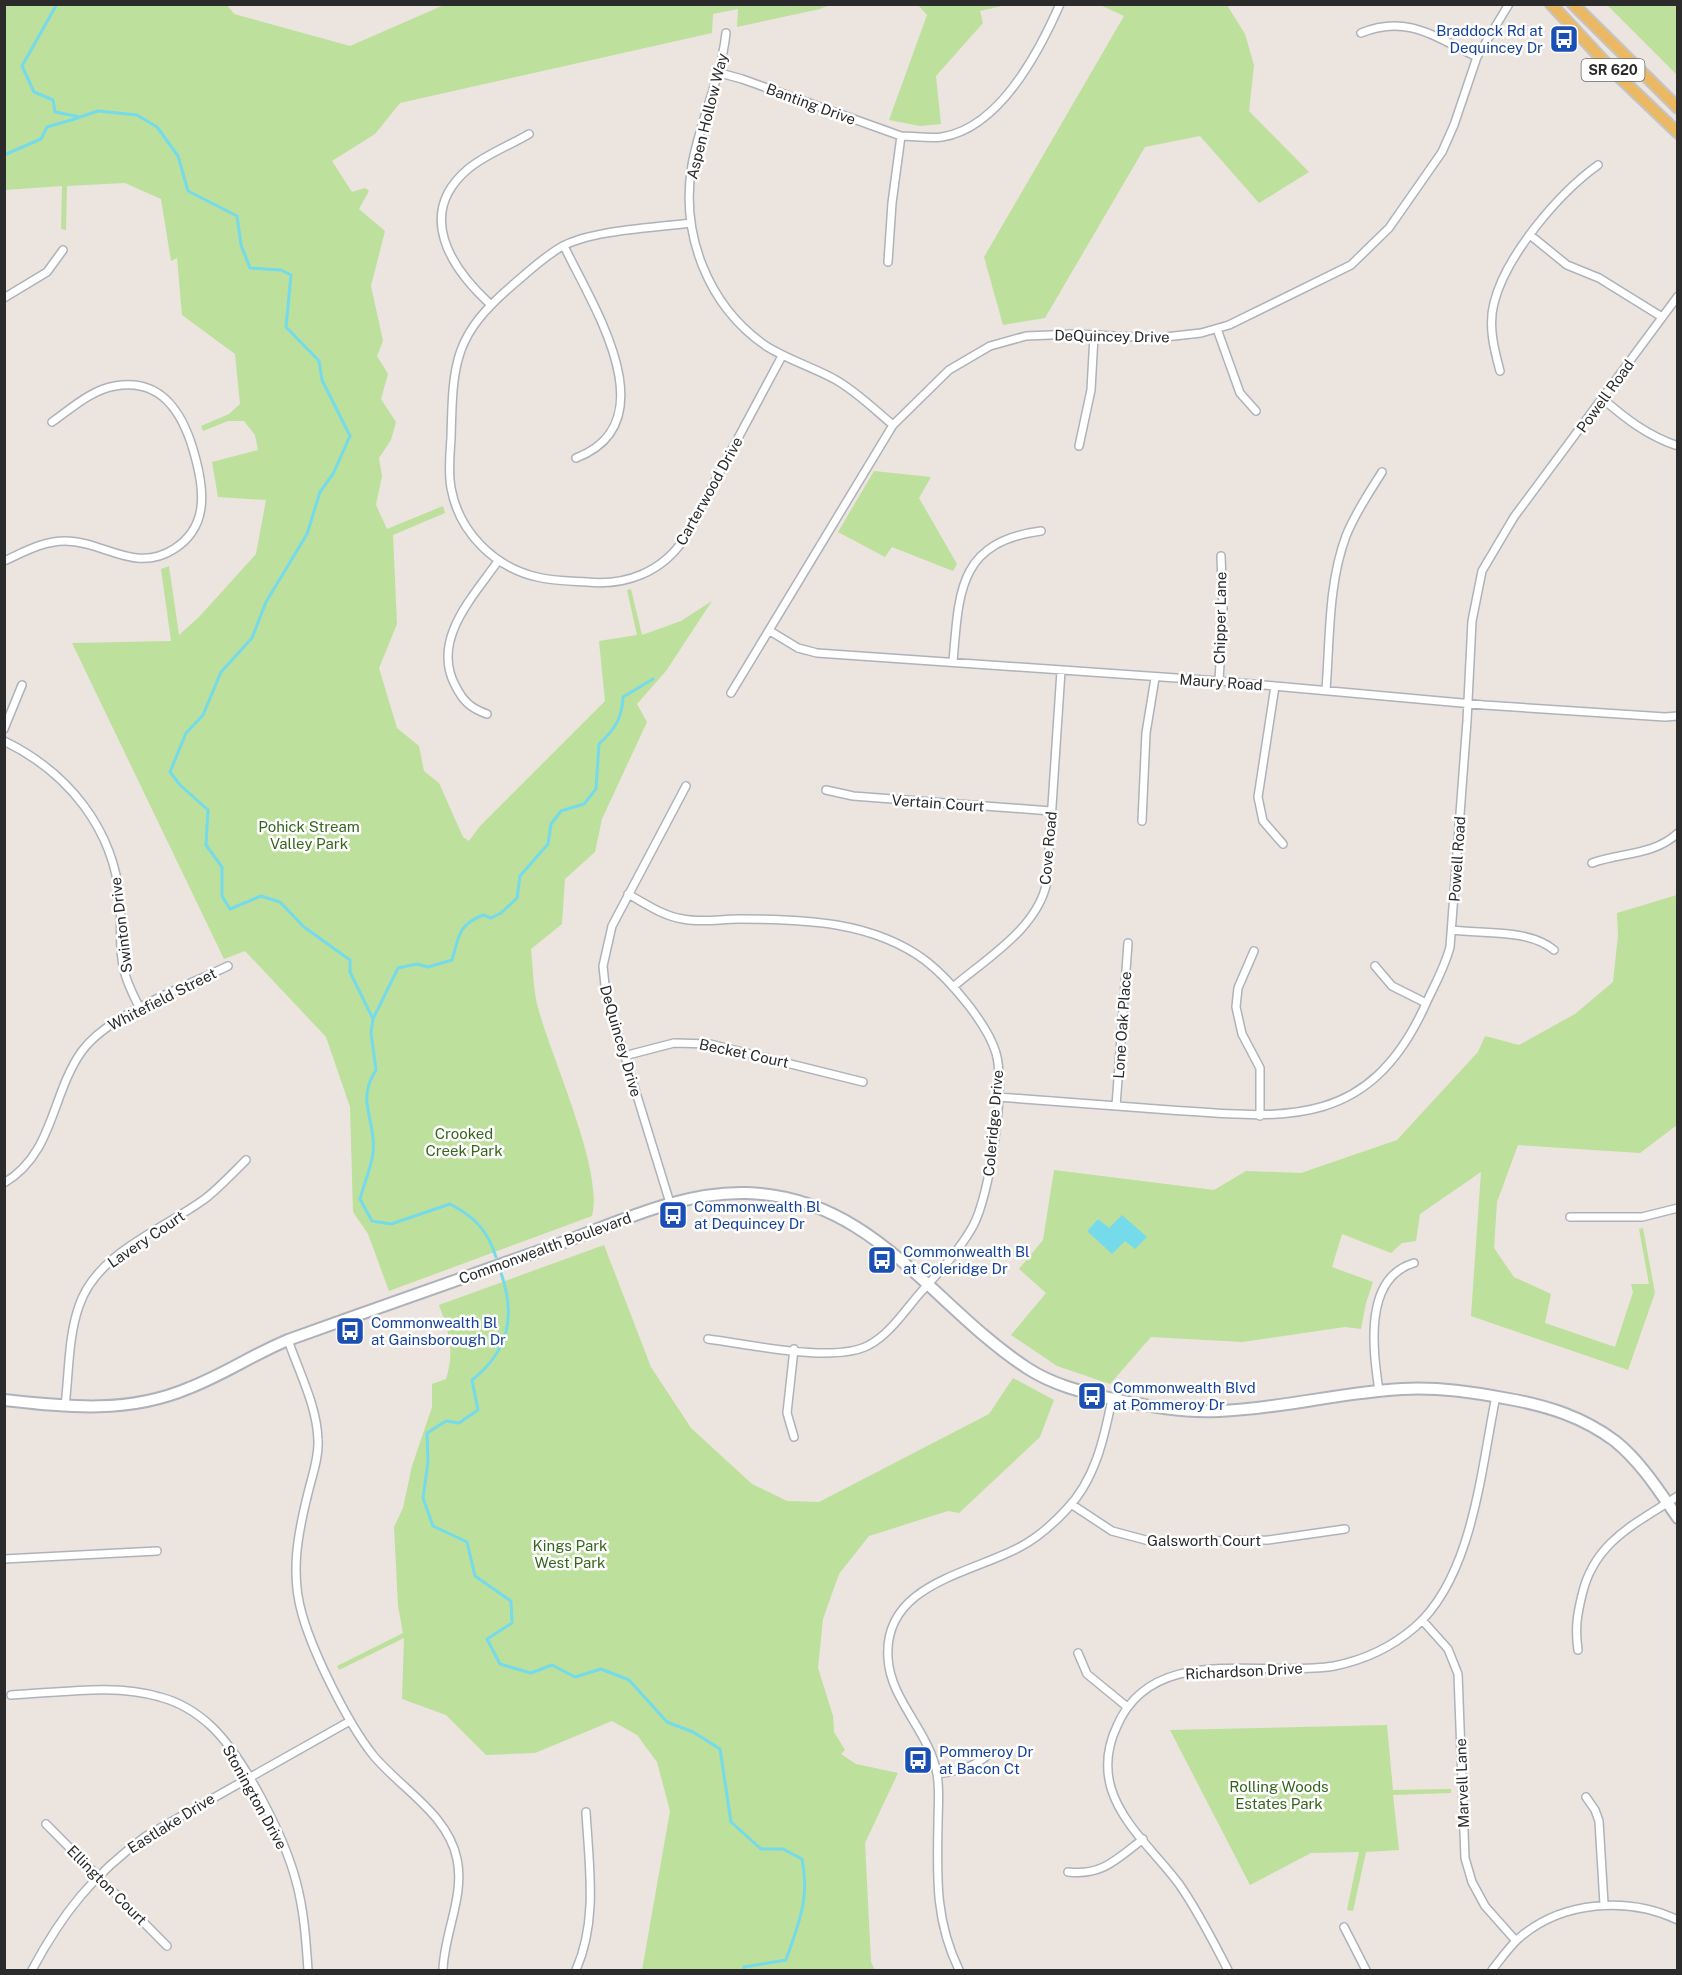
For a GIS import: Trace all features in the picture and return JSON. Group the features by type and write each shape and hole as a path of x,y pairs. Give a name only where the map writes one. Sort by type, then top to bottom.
{"main road":[{"name":"SR 620","path":"1551,4 1612,70 1677,133"},
{"name":"SR 620","path":"1573,4 1677,108"}],"street":[{"name":"Banting Drive","path":"720,73 901,136 942,137 981,120 1013,87 1036,53 1060,4"},
{"name":"DeQuincey Drive","path":"731,693 893,425 949,370 990,346 1040,334 1174,338 1216,329 1351,265 1378,242 1442,152 1477,57 1509,4"},
{"path":"1360,33 1387,24 1408,26 1477,57"},
{"name":"Aspen Hollow Way","path":"726,33 720,73 692,164 690,223 703,267 722,301 748,331 782,356 838,381 893,425"},
{"path":"490,304 462,275 449,255 442,228 444,211 451,190 464,172 529,134"},
{"path":"888,262 892,203 901,136"},
{"path":"1500,371 1492,335 1493,304 1505,276 1530,235 1575,184 1598,165"},
{"name":"Carterwood Drive","path":"690,223 591,237 564,246 547,256 490,304 467,334 455,365 450,473 453,497 462,520 473,537 498,561 538,577 598,584 630,579 659,565 684,538 782,356"},
{"path":"1530,235 1567,266 1599,278 1662,317"},
{"path":"564,246 616,356 621,379 620,410 612,429 599,446 576,458"},
{"path":"4,298 47,272 63,250"},
{"name":"Powell Road","path":"997,1097 1260,1116 1308,1112 1338,1101 1365,1085 1398,1053 1444,966 1452,930 1473,612 1482,571 1514,517 1677,296"},
{"path":"1216,329 1240,393 1256,411"},
{"path":"1079,446 1091,390 1095,336"},
{"path":"4,561 33,547 65,541 93,545 128,559 150,559 177,547 194,530 200,518 203,489 188,429 178,412 162,397 141,387 113,386 91,394 52,422"},
{"path":"1603,399 1630,422 1659,440 1677,446"},
{"path":"1326,690 1334,583 1341,549 1354,518 1382,472"},
{"path":"953,662 959,598 971,568 984,552 1001,540 1017,534 1041,531"},
{"name":"Chipper Lane","path":"1219,681 1222,609 1221,556"},
{"path":"487,714 474,710 461,697 451,678 448,650 459,617 498,561"},
{"name":"Maury Road","path":"770,631 798,648 817,653 1219,681 1468,703 1677,716"},
{"name":"Cove Road","path":"953,987 1034,913 1047,881 1061,671"},
{"path":"1142,821 1146,733 1155,678"},
{"path":"4,729 22,685"},
{"path":"1275,686 1268,748 1258,797 1263,821 1283,843"},
{"name":"Swinton Drive","path":"4,741 43,763 57,775 81,801 99,829 116,876 124,971 140,1009"},
{"name":"DeQuincey Drive","path":"670,1203 606,995 603,966 609,933 686,786"},
{"name":"Vertain Court","path":"826,790 853,796 1052,811"},
{"path":"1592,863 1623,854 1652,850 1677,833"},
{"name":"Coleridge Drive","path":"628,894 656,910 685,920 758,919 835,925 866,930 911,951 953,987 994,1047 999,1067 991,1169 982,1207 964,1241 886,1332 869,1345 841,1353 708,1339"},
{"path":"1452,930 1527,937 1545,943 1554,950"},
{"name":"Lone Oak Place","path":"1116,1106 1128,943"},
{"path":"1254,951 1238,988 1236,1007 1242,1034 1260,1068 1260,1116"},
{"name":"Whitefield Street","path":"4,1183 23,1170 37,1153 69,1073 82,1051 101,1031 140,1009 228,966"},
{"path":"1375,966 1385,981 1426,1003"},
{"name":"Becket Court","path":"624,1056 675,1043 710,1044 863,1082"},
{"name":"Lavery Court","path":"65,1406 76,1317 82,1298 93,1280 116,1257 206,1197 246,1160"},
{"name":"Commonwealth Boulevard","path":"4,1400 65,1406 119,1407 162,1398 192,1387 251,1356 288,1341 670,1203 735,1192 772,1195 806,1202 864,1230 1002,1349 1027,1368 1062,1385 1112,1399 1158,1408 1218,1412 1379,1391 1442,1389 1496,1396 1549,1407 1595,1428 1635,1460 1677,1518"},
{"path":"1570,1217 1642,1217 1677,1208"},
{"path":"1379,1391 1372,1342 1376,1312 1391,1275 1401,1267 1414,1263"},
{"path":"288,1341 314,1412 318,1439 317,1459 297,1541 297,1593 307,1631 350,1721 375,1758 440,1823 455,1850 459,1882 443,1971"},
{"path":"794,1349 787,1413 794,1437"},
{"name":"Richardson Drive","path":"1228,1971 1192,1904 1117,1803 1108,1774 1110,1743 1126,1706 1154,1683 1184,1672 1316,1668 1346,1663 1383,1649 1422,1620 1444,1593 1463,1552 1496,1396"},
{"path":"958,1971 940,1915 937,1888 938,1774 927,1742 898,1692 889,1668 888,1642 895,1620 906,1604 921,1591 1020,1547 1045,1530 1071,1504 1098,1457 1112,1399"},
{"path":"1578,1650 1576,1620 1585,1580 1594,1561 1613,1539 1677,1496"},
{"name":"Galsworth Court","path":"1071,1504 1112,1532 1153,1542 1268,1540 1345,1529"},
{"path":"4,1559 157,1551"},
{"name":"Marvell Lane","path":"1422,1620 1448,1649 1458,1674 1464,1842 1468,1872 1485,1906 1516,1941"},
{"path":"1078,1653 1087,1674 1126,1706"},
{"name":"Stonington Drive","path":"11,1695 120,1690 162,1697 189,1710 212,1726 248,1777 279,1833 296,1880 305,1925 308,1971"},
{"name":"Eastlake Drive","path":"32,1971 60,1920 97,1875 146,1836 350,1721"},
{"path":"938,1774 969,1768 980,1763 990,1753"},
{"path":"1586,1797 1599,1821 1604,1904"},
{"path":"576,1971 586,1945 591,1920 586,1812"},
{"name":"Ellington Court","path":"46,1824 167,1946"},
{"path":"1068,1872 1094,1872 1114,1861 1143,1839"},
{"path":"1492,1971 1516,1941 1556,1917 1604,1904 1650,1910 1677,1920"},
{"path":"1344,1927 1366,1971"}],"green space":[{"path":"5,4 227,5 234,14 350,46 444,5 829,5 737,27 738,9 713,14 712,33 400,103 375,134 332,161 352,192 365,188 369,191 359,209 385,231 371,286 383,341 377,356 388,374 381,399 396,422 391,440 379,458 382,476 376,505 387,529 443,506 445,513 393,535 397,624 379,668 397,728 419,746 424,771 439,783 463,837 469,841 480,826 605,701 599,641 637,635 627,590 631,589 642,635 681,621 712,601 666,671 637,704 647,722 602,819 595,852 565,879 562,924 531,949 537,1004 574,1112 590,1170 594,1196 592,1216 389,1291 368,1234 353,1212 350,1107 326,1037 245,951 224,959 72,643 171,641 161,569 169,566 179,635 199,617 256,554 266,500 218,497 212,462 258,450 255,435 244,421 228,421 203,431 201,426 229,414 240,404 235,354 182,315 177,258 171,261 161,199 125,183 67,186 66,230 61,229 62,186 5,190"},
{"path":"918,5 1006,5 980,11 983,23 936,76 941,124 920,126 889,120 927,15"},
{"path":"1100,5 1227,5 1245,34 1254,65 1249,111 1309,172 1259,203 1200,136 1145,147 1045,318 1003,325 984,257 1124,16"},
{"path":"1607,5 1677,5 1677,75"},
{"path":"874,471 931,477 919,498 957,564 953,571 892,547 885,557 838,532"},
{"path":"1677,895 1677,1125 1640,1153 1518,1145 1497,1202 1494,1248 1514,1277 1551,1294 1545,1323 1615,1347 1633,1292 1631,1284 1649,1284 1639,1229 1643,1228 1655,1293 1628,1370 1471,1316 1481,1172 1420,1214 1416,1241 1402,1243 1391,1253 1342,1234 1332,1267 1373,1282 1361,1329 1345,1327 1242,1342 1151,1337 1110,1384 1057,1366 1011,1335 1046,1293 1019,1269 1043,1240 1054,1170 1214,1190 1246,1171 1301,1173 1397,1140 1478,1052 1485,1036 1519,1045 1575,1014 1613,982 1618,935 1617,913","holes":["1098,1219 1108,1229 1147,1238 1125,1240 1087,1231"]},
{"name":"Kings Park West Park","path":"604,1245 651,1367 691,1428 752,1484 787,1501 819,1502 989,1414 1013,1378 1054,1400 1040,1437 959,1513 948,1511 869,1536 839,1574 823,1619 818,1668 833,1716 834,1732 845,1750 841,1754 856,1764 898,1773 865,1843 871,1962 875,1970 642,1970 670,1811 657,1762 637,1735 612,1721 535,1753 486,1755 446,1715 402,1699 404,1638 339,1670 337,1666 403,1633 398,1606 394,1527 403,1508 412,1466 432,1407 432,1384 446,1379 449,1369 450,1342 439,1305"},
{"name":"Rolling Woods Estates Park","path":"1387,1725 1393,1790 1451,1789 1451,1793 1393,1795 1399,1850 1366,1852 1353,1911 1347,1910 1359,1852 1311,1853 1250,1885 1170,1730"}],"water":[{"path":"1122,1215 1147,1237 1135,1249 1125,1241 1112,1254 1087,1231 1098,1219 1109,1228"}],"waterway":[{"path":"57,4 22,66 34,92 53,100 55,112 80,117 98,111 137,115 157,127 178,156 188,191 237,216 241,245 250,268 281,270 291,275 286,327 319,361 322,380 350,436 333,474 320,492 307,534 266,602 252,638 221,672 203,715 186,733 170,772 180,785 208,810 206,845 222,867 222,896 230,909 261,896 280,902 304,927 350,960 350,972 373,1019"},
{"path":"4,155 41,139 47,127 78,118"},
{"path":"496,1257 485,1232 467,1214 450,1204 391,1224 372,1221 360,1199 373,1153 367,1102 370,1081 376,1070 371,1033 373,1019 398,968 417,964 428,967 452,960 458,938 464,927 483,915 491,918 501,913 517,898 520,876 548,844 551,824 561,811 584,804 596,789 599,744 617,723 623,697 653,679"},
{"path":"501,1273 508,1304 506,1332 494,1357 472,1380 478,1410 459,1423 446,1421 427,1433 428,1462 423,1498 433,1526 467,1542 475,1576 511,1601 512,1623 487,1639 500,1664 531,1673 552,1665 575,1677 601,1669 629,1680 667,1722 693,1732 720,1749 731,1822 761,1849 783,1849 802,1859 804,1899 786,1960 744,1967 743,1970"}],"place":[{"name":"Braddock Rd at Dequincey Dr","path":"1564,39"},
{"name":"Commonwealth Bl at Dequincey Dr","path":"673,1215"},
{"name":"Commonwealth Bl at Coleridge Dr","path":"882,1260"},
{"name":"Commonwealth Bl at Gainsborough Dr","path":"350,1331"},
{"name":"Commonwealth Blvd at Pommeroy Dr","path":"1092,1396"},
{"name":"Pommeroy Dr at Bacon Ct","path":"918,1760"}],"park label":[{"name":"Pohick Stream Valley Park","path":"309,834"},
{"name":"Crooked Creek Park","path":"464,1142"}]}
